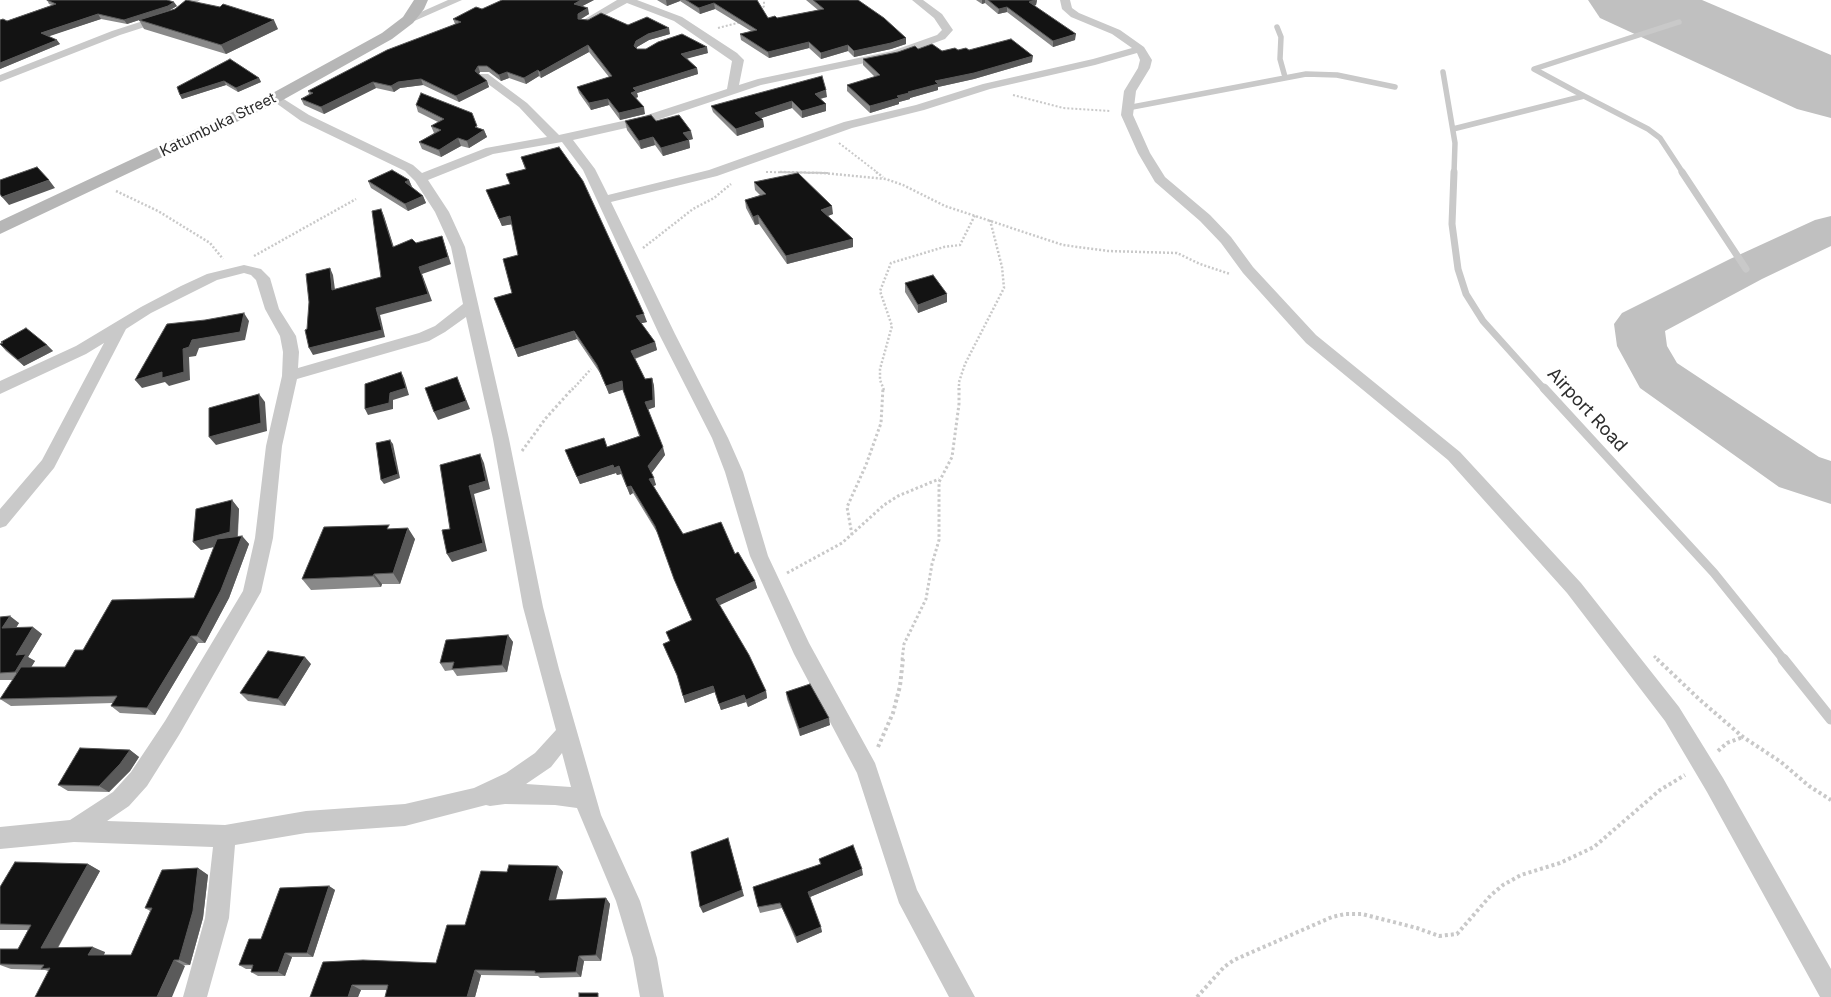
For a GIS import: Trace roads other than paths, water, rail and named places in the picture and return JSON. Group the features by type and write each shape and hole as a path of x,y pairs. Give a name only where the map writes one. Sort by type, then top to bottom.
{"main road":[{"name":"Katumbuka Street","path":"0,228 275,98 387,36 408,20 417,9 421,0"}],"street":[{"path":"0,79 116,32 175,14 195,0"},
{"path":"408,20 457,0"},
{"path":"585,22 626,0 678,19 738,60 732,92"},
{"path":"420,178 490,151 644,120 782,76 894,54 941,37 948,30 938,16 918,0"},
{"path":"1065,0 1067,9 1075,15 1116,32 1140,49 1146,60 1144,68 1130,91 1127,115 1144,154 1160,179 1205,218 1226,240 1260,284 1311,340 1454,456 1574,588 1672,714 1831,992"},
{"path":"684,36 696,31"},
{"path":"604,200 706,175 830,131 920,108 987,86 1095,62 1140,49"},
{"path":"484,76 523,105 561,138 589,169 720,438 734,472 759,556 801,648 867,770 907,894 963,997"},
{"path":"275,98 305,118 409,168 420,178 442,212 458,248 501,439 533,607 566,733 586,799 592,818 628,901 645,958 652,997"},
{"path":"0,388 81,350 146,310 186,289 232,270 244,268 256,272 264,278 272,309 288,336 291,352 290,376 274,446 264,538 252,592 172,728 139,779 121,799 74,831"},
{"path":"290,376 424,337 440,329 472,305"},
{"path":"0,521 48,464 120,327"},
{"path":"477,798 514,780 543,760 566,733"},
{"path":"0,838 74,831 225,836 306,822 405,815 477,798 517,794 555,795 586,799"},
{"path":"195,997 217,918 225,836"}],"lane":[{"path":"1679,22 1534,69 1648,129 1660,138 1746,269"},
{"path":"1277,27 1281,37 1280,59 1285,77"},
{"name":"Airport Road","path":"1443,72 1455,143 1452,224 1458,268 1466,294 1483,320 1511,353 1714,573 1831,719"},
{"path":"1127,108 1306,74 1337,75 1395,87"},
{"path":"1453,129 1584,96"}]}
